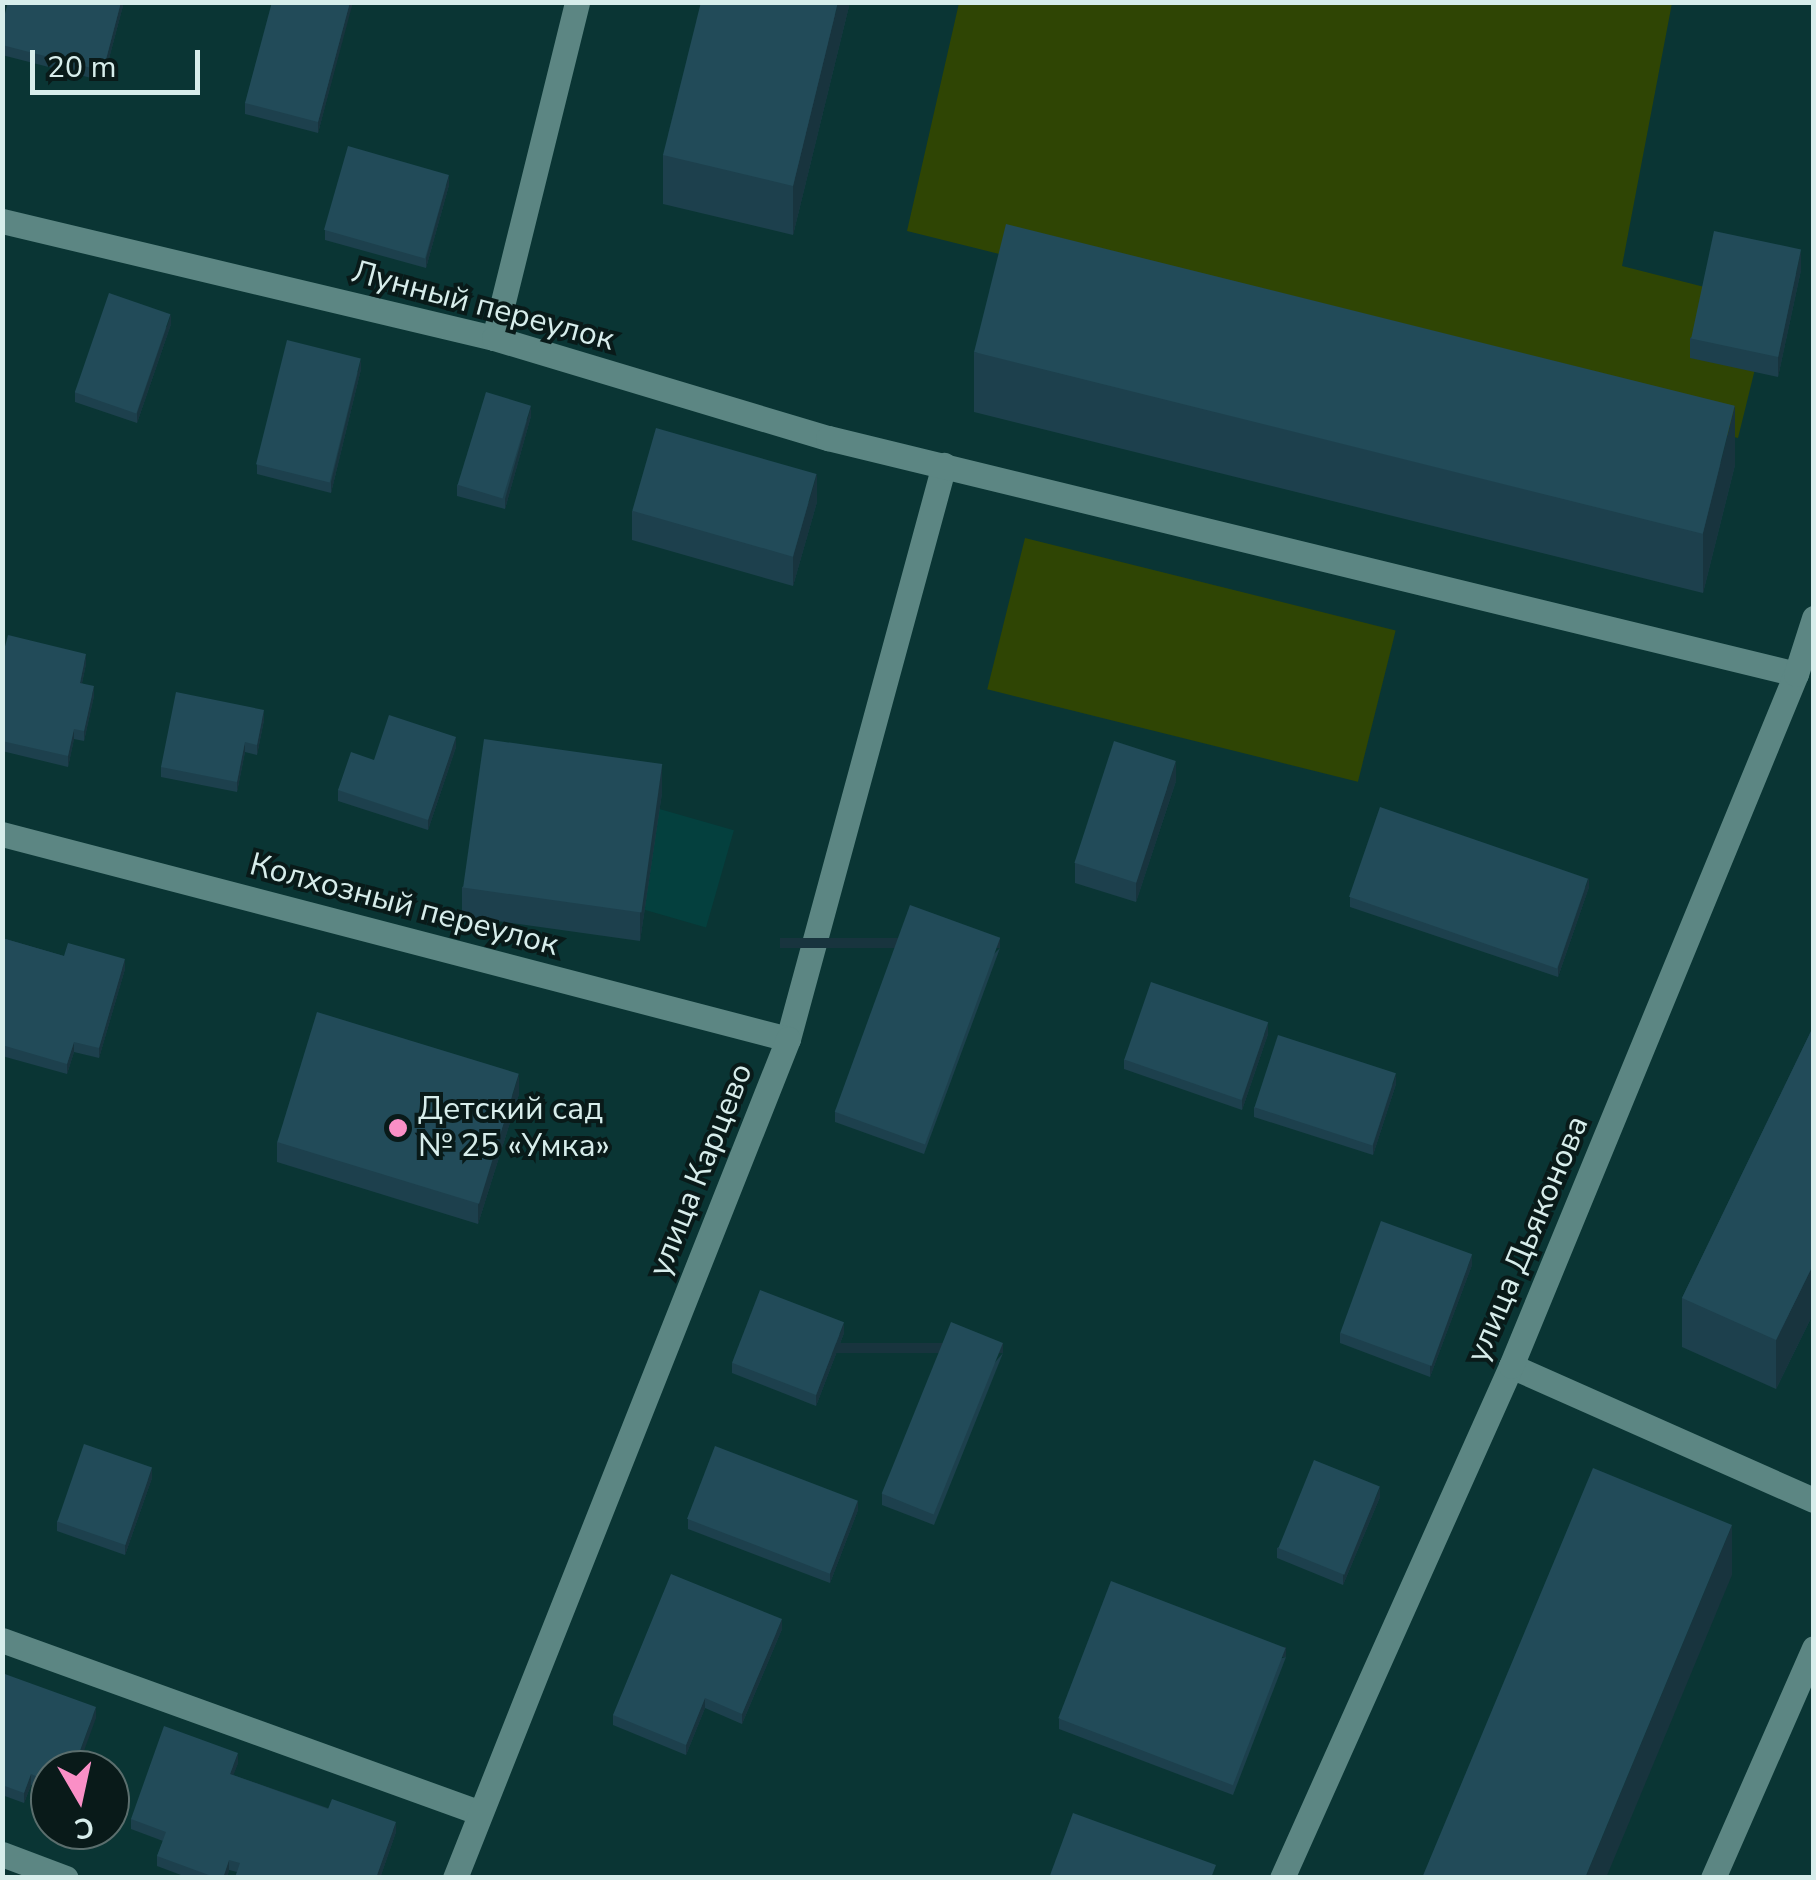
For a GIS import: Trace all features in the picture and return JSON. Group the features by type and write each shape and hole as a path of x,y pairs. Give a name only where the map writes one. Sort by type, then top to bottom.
{"street":[{"path":"494,338 576,2"},
{"name":"Лунный переулок","path":"2,221 494,338 828,438 1796,674"},
{"name":"улица Карцево","path":"454,1878 788,1040 944,464"},
{"name":"улица Дьяконова","path":"1282,1878 1511,1366 1796,674 1814,618"},
{"name":"Колхозный переулок","path":"2,834 788,1040"},
{"path":"1511,1366 1814,1500"},
{"path":"2,1640 478,1812"},
{"path":"1713,1878 1814,1648"},
{"path":"2,1854 66,1878"}],"shaded area":[{"path":"656,808 734,830 706,927 628,905"}],"green space":[{"path":"959,3 1672,3 1622,266 1771,304 1738,438 907,231"},
{"path":"1025,538 1396,630 1358,782 987,689"}],"building":[{"path":"8,2 121,2 103,71 2,45"},
{"path":"272,2 350,2 318,122 245,103"},
{"path":"701,2 838,2 793,186 663,155"},
{"path":"348,146 449,175 425,259 324,230"},
{"path":"1006,224 1735,406 1703,534 974,352"},
{"path":"1714,231 1801,250 1778,357 1691,339"},
{"path":"109,293 170,314 136,413 75,392"},
{"path":"287,340 361,358 330,483 256,464"},
{"path":"486,392 531,406 503,499 458,485"},
{"path":"656,428 817,474 793,557 632,511"},
{"path":"8,635 86,654 80,683 94,686 84,731 74,729 68,756 2,741 2,658"},
{"path":"176,692 264,710 257,745 245,742 237,782 161,767"},
{"path":"389,715 456,737 428,820 338,790 351,752 374,760"},
{"path":"484,739 662,764 641,913 463,888"},
{"path":"1114,741 1176,761 1136,883 1074,863"},
{"path":"1380,807 1588,879 1557,968 1349,897"},
{"path":"910,905 1000,938 925,1145 835,1112"},
{"path":"2,938 64,956 68,943 125,959 99,1048 74,1042 67,1064 2,1045"},
{"path":"1151,982 1268,1022 1242,1100 1124,1060"},
{"name":"Детский сад № 25 «Умка»","path":"317,1012 519,1074 479,1204 277,1142"},
{"path":"1814,1025 1814,1263 1776,1340 1682,1298"},
{"path":"1278,1035 1396,1073 1372,1146 1255,1107"},
{"path":"1381,1221 1472,1254 1431,1366 1340,1333"},
{"path":"760,1290 844,1322 816,1395 732,1363"},
{"path":"951,1322 1003,1343 934,1515 882,1494"},
{"path":"84,1444 152,1467 125,1545 57,1522"},
{"path":"715,1446 858,1501 830,1574 687,1519"},
{"path":"1314,1460 1380,1487 1344,1575 1278,1548"},
{"path":"1593,1468 1732,1525 1585,1878 1422,1878"},
{"path":"671,1574 782,1619 742,1714 705,1698 686,1745 613,1715"},
{"path":"1111,1581 1286,1648 1233,1785 1058,1718"},
{"path":"2,1673 96,1707 80,1750 30,1750 30,1777 24,1793 2,1785"},
{"path":"164,1726 238,1753 230,1774 328,1809 332,1799 396,1822 376,1878 235,1878 240,1863 229,1860 223,1878 217,1878 157,1856 166,1832 131,1819"},
{"path":"1073,1813 1216,1865 1211,1878 1049,1878"}],"place":[{"name":"Детский сад № 25 «Умка»","path":"398,1128"}]}
